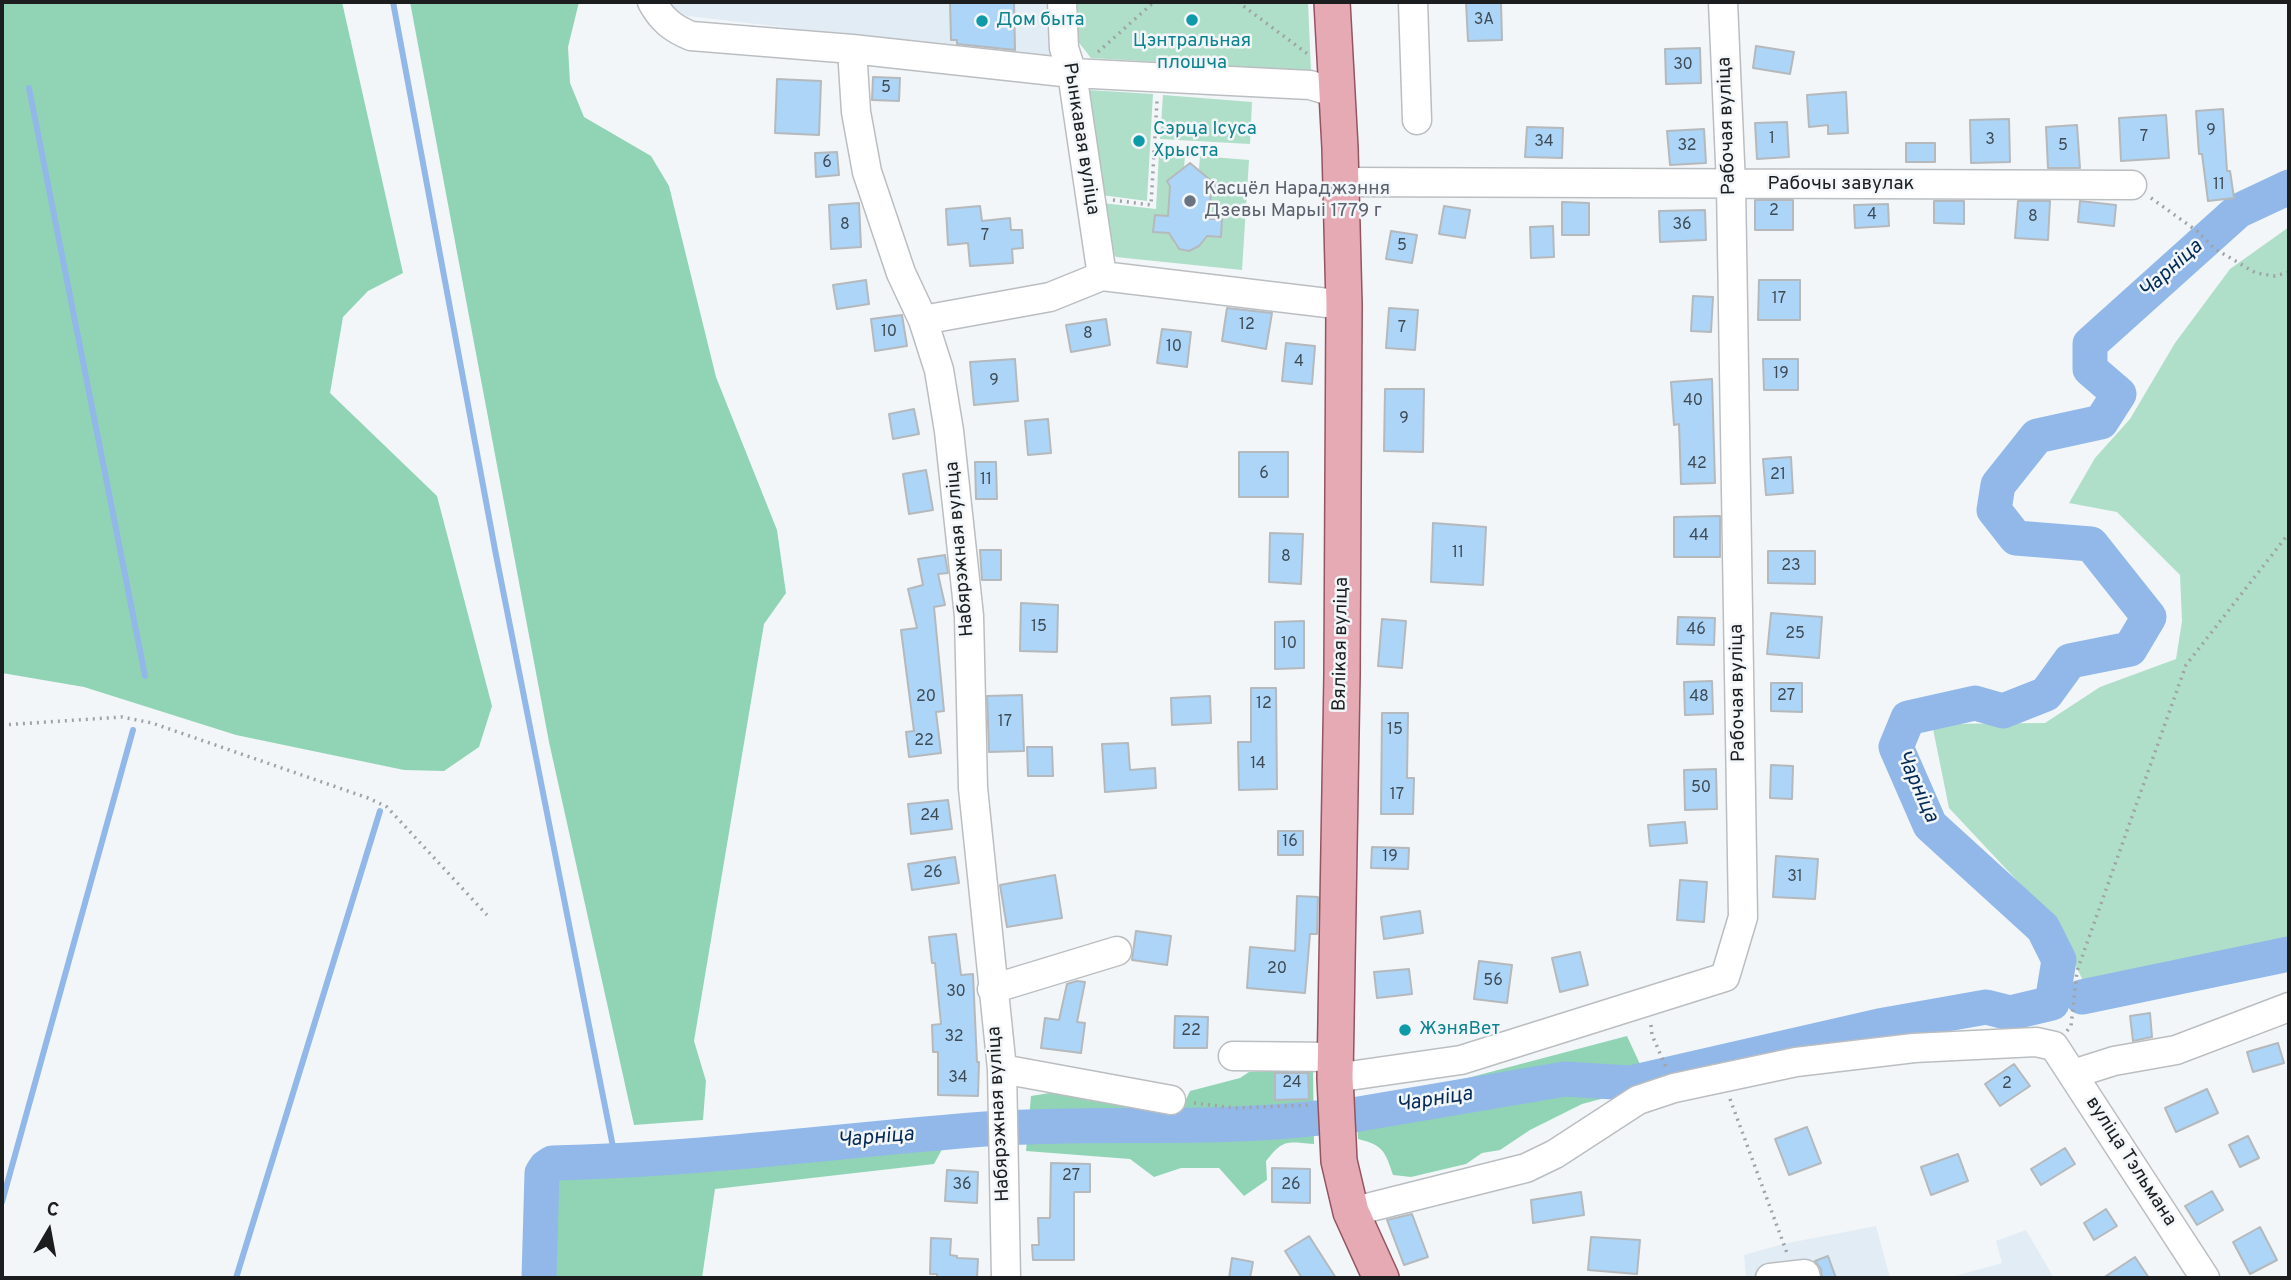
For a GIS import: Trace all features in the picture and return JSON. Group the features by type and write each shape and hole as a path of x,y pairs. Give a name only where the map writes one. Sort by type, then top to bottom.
{"main road":[{"name":"Вялікая вуліца","path":"1332,2 1344,305 1342,662 1331,1080 1339,1161 1351,1212 1381,1278"}],"street":[{"path":"652,2 661,19 676,30 691,36 1310,85 1337,93"},
{"name":"Рынкавая вуліца","path":"1062,2 1064,48 1082,66 1102,276"},
{"path":"1413,2 1417,120"},
{"name":"Рабочая вуліца","path":"1233,1056 1331,1080 1461,1060 1724,977 1743,917 1731,185 1723,2"},
{"name":"Набярэжная вуліца","path":"852,49 856,112 867,172 901,273 923,320 939,370 949,431 969,616 973,788 1002,1069 1006,1278"},
{"name":"Рабочы завулак","path":"1341,182 2132,185"},
{"path":"923,320 1050,297 1102,276 1344,305"},
{"path":"992,989 1117,951"},
{"path":"2073,1074 2114,1061 2176,1050 2289,1007"},
{"path":"1351,1212 1526,1168 1555,1154 1638,1100 1674,1088 1796,1062 1914,1048 2020,1042 2054,1046"},
{"name":"вуліца Тэльмана","path":"2054,1046 2205,1278"},
{"path":"1002,1069 1171,1100"}],"path":[{"path":"1082,66 1154,2"},
{"path":"1238,2 1311,56"},
{"path":"1110,200 1151,205 1158,94"},
{"path":"2132,185 2170,210 2215,249 2256,273 2275,276 2289,272"},
{"path":"2054,1046 2071,1026 2077,971 2186,664 2289,533"},
{"path":"2,725 122,717 152,723 368,798 387,807 487,915"},
{"path":"1648,1002 1652,1035 1664,1060"},
{"path":"1723,1078 1787,1254 1790,1277"},
{"path":"1171,1100 1234,1108 1331,1080"}],"shaded area":[{"path":"655,2 1052,2 1061,60 654,12"},
{"path":"1876,1226 1890,1278 1746,1278 1744,1255 1783,1244"},
{"path":"2026,1230 2054,1278 1948,1278 2002,1263 1996,1241"}],"green space":[{"path":"2,2 342,2 403,273 368,291 343,317 330,393 437,496 492,706 479,747 444,771 404,770 236,735 84,687 2,673"},
{"path":"410,2 579,2 568,47 570,83 584,117 651,156 669,186 716,377 777,530 786,593 764,624 694,1041 706,1081 703,1120 634,1125 549,742"},
{"name":"Цэнтральная плошча","path":"1074,2 1308,2 1311,71 1091,58 1076,39"},
{"path":"1088,90 1153,94 1147,201 1101,195"},
{"path":"1163,95 1252,102 1250,144 1160,139"},
{"path":"1159,153 1185,155 1184,168 1170,184 1168,216 1155,215 1153,232 1171,233 1175,245 1188,251 1196,248 1204,236 1221,237 1222,220 1209,219 1205,183 1199,169 1200,156 1249,160 1242,270 1116,257 1109,248 1102,203 1156,209"},
{"path":"2289,227 2289,944 2091,998 2055,921 1949,808 1932,724 2045,723 2100,687 2176,659 2182,621 2180,575 2117,512 2069,503 2095,458 2130,419 2175,343 2230,269"},
{"path":"1627,1036 1650,1086 1582,1104 1530,1130 1500,1150 1482,1153 1466,1164 1411,1177 1393,1175 1382,1150 1358,1139 1356,1100 1441,1085"},
{"path":"1313,1068 1314,1144 1292,1142 1277,1148 1266,1161 1267,1180 1244,1196 1219,1168 1181,1168 1154,1177 1130,1159 1026,1151 1031,1096 1056,1092 1136,1102 1141,1113 1181,1110 1190,1091 1240,1078 1249,1072"},
{"path":"945,1144 934,1164 715,1189 702,1278 554,1278 557,1176 720,1169"}],"building":[{"name":"Дом быта","path":"950,2 1014,2 1015,50 957,44 957,40 951,40"},
{"path":"1466,2 1501,2 1502,40 1468,41"},
{"path":"1756,46 1794,52 1790,74 1753,68"},
{"path":"1700,48 1701,83 1666,84 1665,49"},
{"path":"873,77 900,78 899,101 872,100"},
{"path":"777,79 821,81 819,135 775,133"},
{"path":"1846,92 1848,133 1828,134 1828,125 1809,127 1807,95"},
{"path":"2223,109 2227,171 2230,171 2234,198 2208,201 2202,154 2199,154 2196,111"},
{"path":"2166,115 2169,158 2121,161 2119,118"},
{"path":"2009,119 2010,162 1971,163 1970,120"},
{"path":"1787,122 1789,157 1757,159 1755,123"},
{"path":"2077,125 2080,168 2048,168 2046,127"},
{"path":"1527,127 1563,128 1562,158 1525,157"},
{"path":"1704,129 1706,163 1670,165 1667,131"},
{"path":"1906,143 1935,143 1935,162 1906,162"},
{"path":"837,152 839,175 816,177 815,153"},
{"name":"Касцёл Нараджэння Дзевы Марыі 1779 г","path":"1190,163 1215,184 1211,189 1209,219 1222,219 1221,237 1207,236 1199,246 1189,251 1179,249 1169,233 1153,232 1155,215 1168,216 1170,186 1167,181"},
{"path":"1755,200 1793,200 1793,230 1755,230"},
{"path":"1934,201 1964,201 1964,224 1934,223"},
{"path":"2018,201 2050,201 2048,240 2015,238"},
{"path":"2080,201 2116,205 2114,226 2078,222"},
{"path":"1562,202 1589,203 1589,235 1562,235"},
{"path":"859,203 861,247 831,249 829,205"},
{"path":"1888,204 1889,226 1855,228 1854,205"},
{"path":"980,206 982,221 1010,218 1011,230 1022,230 1023,248 1012,249 1013,263 970,266 968,243 948,245 946,209"},
{"path":"1444,206 1470,210 1465,238 1439,234"},
{"path":"1705,210 1706,240 1660,242 1659,211"},
{"path":"1553,226 1554,257 1531,258 1530,227"},
{"path":"1391,231 1417,235 1412,263 1386,259"},
{"path":"866,280 869,304 837,309 833,285"},
{"path":"1759,280 1800,280 1800,320 1758,320"},
{"path":"1693,296 1713,297 1711,332 1691,331"},
{"path":"1227,308 1272,313 1266,349 1222,341"},
{"path":"1389,308 1418,310 1415,350 1386,348"},
{"path":"902,315 907,346 875,351 871,319"},
{"path":"1106,319 1110,345 1071,352 1066,325"},
{"path":"1162,329 1191,332 1187,367 1157,363"},
{"path":"1286,343 1315,346 1312,384 1282,381"},
{"path":"1015,359 1018,401 974,405 970,362"},
{"path":"1763,359 1798,359 1798,390 1764,390"},
{"path":"1712,379 1715,483 1681,484 1679,424 1674,425 1671,382"},
{"path":"1385,389 1424,389 1423,452 1384,451"},
{"path":"914,409 919,434 893,439 889,414"},
{"path":"1048,419 1051,453 1028,455 1025,421"},
{"path":"1239,452 1288,452 1288,497 1239,497"},
{"path":"1791,457 1793,493 1766,495 1763,459"},
{"path":"975,462 996,462 997,499 976,499"},
{"path":"926,470 933,510 909,514 903,474"},
{"path":"1720,516 1720,557 1674,557 1674,517"},
{"path":"1433,523 1486,527 1483,585 1431,582"},
{"path":"1270,533 1303,534 1301,584 1269,582"},
{"path":"980,550 1001,550 1001,580 982,580"},
{"path":"1768,551 1815,551 1815,584 1768,583"},
{"path":"945,555 948,573 938,574 945,605 934,607 944,711 936,712 941,753 909,757 906,732 914,731 901,630 917,628 908,589 923,585 918,559"},
{"path":"1021,603 1058,605 1057,652 1020,651"},
{"path":"1771,613 1822,617 1819,658 1767,654"},
{"path":"1678,617 1715,618 1714,645 1677,644"},
{"path":"1382,619 1406,621 1402,668 1378,666"},
{"path":"1304,621 1304,668 1275,669 1275,622"},
{"path":"1712,681 1713,714 1685,715 1684,682"},
{"path":"1771,683 1802,683 1802,712 1771,711"},
{"path":"1251,688 1276,688 1277,789 1239,790 1238,742 1251,742"},
{"path":"1022,695 1024,751 989,752 987,696"},
{"path":"1210,696 1211,723 1172,725 1171,698"},
{"path":"1382,713 1408,713 1407,778 1414,778 1413,814 1381,814"},
{"path":"1128,743 1130,770 1155,768 1156,788 1105,792 1102,744"},
{"path":"1027,747 1052,747 1053,776 1028,776"},
{"path":"1771,765 1793,766 1792,799 1770,798"},
{"path":"1716,769 1717,809 1685,810 1684,770"},
{"path":"948,800 952,829 911,834 908,804"},
{"path":"1685,822 1687,843 1650,846 1648,825"},
{"path":"1278,831 1303,831 1303,855 1278,855"},
{"path":"1372,847 1409,848 1408,869 1371,868"},
{"path":"1776,856 1818,859 1815,899 1773,897"},
{"path":"955,857 959,883 912,890 908,864"},
{"path":"1055,875 1062,918 1007,927 1000,885"},
{"path":"1680,880 1707,882 1704,922 1677,920"},
{"path":"1297,896 1318,897 1317,934 1310,934 1305,993 1247,988 1250,947 1295,951"},
{"path":"1420,911 1423,933 1384,939 1381,917"},
{"path":"1136,931 1171,936 1167,965 1132,960"},
{"path":"956,934 961,975 973,974 979,1062 978,1096 938,1095 938,1052 933,1052 932,1025 941,1024 935,963 932,963 929,937"},
{"path":"1580,952 1588,985 1560,992 1552,958"},
{"path":"1479,961 1512,965 1507,1003 1474,999"},
{"path":"1409,969 1412,994 1377,998 1374,972"},
{"path":"1085,982 1077,1022 1085,1023 1081,1053 1041,1048 1045,1018 1059,1020 1067,984"},
{"path":"2150,1013 2152,1037 2133,1041 2130,1016"},
{"path":"1175,1016 1208,1017 1207,1048 1174,1048"},
{"path":"2278,1043 2284,1063 2253,1072 2247,1052"},
{"path":"2014,1064 2030,1086 2000,1106 1985,1084"},
{"path":"1275,1073 1308,1073 1309,1099 1275,1100"},
{"path":"2207,1089 2218,1113 2176,1132 2165,1108"},
{"path":"1807,1127 1821,1163 1789,1175 1775,1139"},
{"path":"2248,1136 2259,1158 2240,1167 2229,1145"},
{"path":"2065,1148 2075,1164 2041,1185 2031,1169"},
{"path":"1958,1154 1968,1181 1931,1195 1921,1167"},
{"path":"1051,1163 1090,1164 1090,1192 1074,1192 1074,1260 1033,1260 1032,1245 1039,1245 1038,1218 1050,1218"},
{"path":"1272,1168 1310,1169 1310,1203 1272,1202"},
{"path":"947,1170 978,1172 977,1203 945,1201"},
{"path":"2212,1191 2223,1210 2197,1225 2185,1206"},
{"path":"1581,1192 1584,1215 1533,1223 1531,1200"},
{"path":"2106,1209 2117,1226 2094,1240 2084,1223"},
{"path":"1412,1214 1428,1257 1404,1265 1387,1220"},
{"path":"2260,1227 2277,1260 2250,1274 2233,1242"},
{"path":"1309,1236 1336,1278 1302,1278 1285,1251"},
{"path":"1591,1237 1640,1240 1637,1274 1588,1270"},
{"path":"931,1238 951,1239 950,1255 978,1259 977,1278 937,1278 937,1274 930,1274"},
{"path":"1828,1256 1836,1278 1822,1278 1821,1269 1815,1261"},
{"path":"2135,1257 2149,1278 2103,1278"},
{"path":"1232,1258 1253,1262 1250,1278 1229,1278"}],"waterway":[{"path":"393,2 496,555 616,1162"},
{"path":"29,88 145,676"},
{"name":"Чарніца","path":"1353,1115 1565,1079 1630,1083 1879,1026 1986,1007 2010,1013 2052,1003 2059,960 2043,928 1930,825 1896,747 1908,718 1975,703 2003,711 2046,694 2070,661 2130,649 2149,617 2091,544 2016,538 1994,510 1998,485 2037,436 2101,422 2119,394 2090,369 2090,344 2238,211 2289,187"},
{"path":"2,1202 133,730"},
{"path":"236,1278 380,811"},
{"path":"2082,997 2289,954"},
{"name":"Чарніца","path":"539,1278 542,1173 552,1163 715,1154 985,1129 1235,1124 1318,1118"}],"place":[{"name":"Цэнтральная плошча","path":"1192,20"},
{"name":"Дом быта","path":"982,21"},
{"name":"Сэрца Ісуса Хрыста","path":"1139,141"},
{"name":"Касцёл Нараджэння Дзевы Марыі 1779 г","path":"1190,201"},
{"name":"ЖэняВет","path":"1405,1030"}]}
